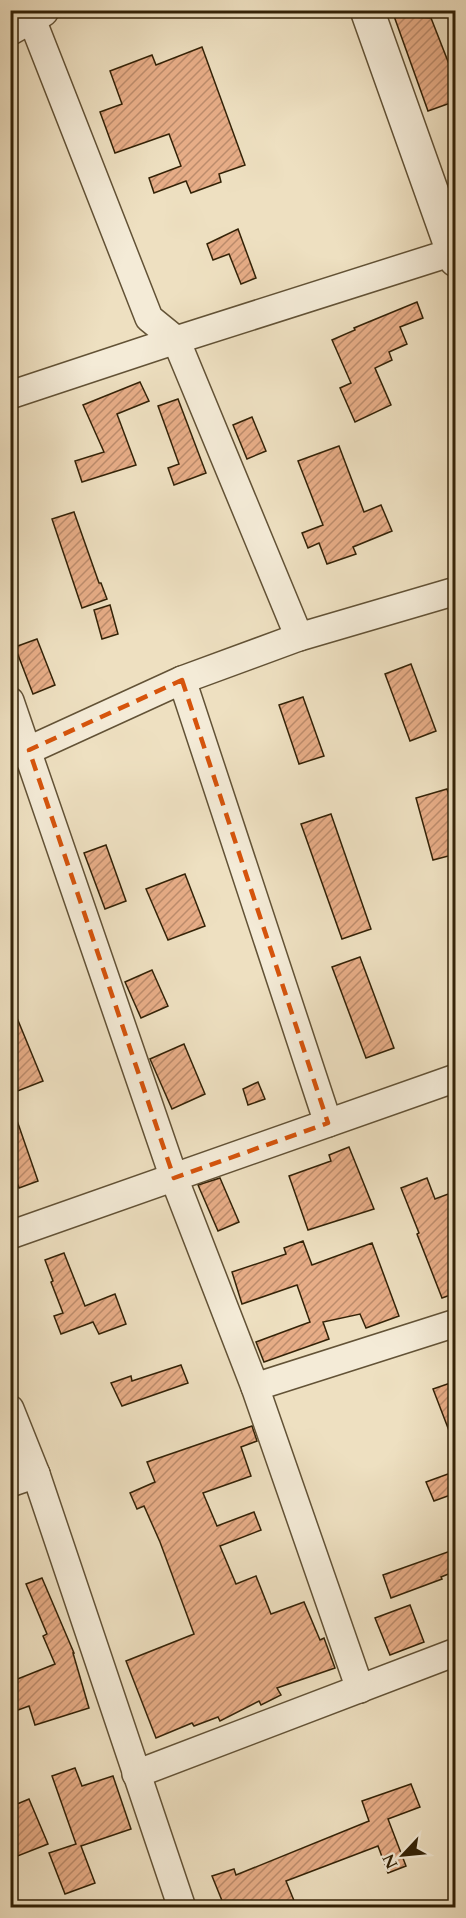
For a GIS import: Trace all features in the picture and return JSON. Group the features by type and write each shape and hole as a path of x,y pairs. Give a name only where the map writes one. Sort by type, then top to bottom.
{"street":[{"path":"10,395 176,339 454,254 367,10"},
{"path":"28,18 149,318 176,339 299,637"},
{"path":"20,753 182,680 299,637 456,591"},
{"path":"182,680 328,1123"},
{"path":"10,700 20,753 174,1178 255,1387 360,1689"},
{"path":"10,1235 456,1078"},
{"path":"255,1387 456,1323"},
{"path":"10,1409 36,1474 182,1908"},
{"path":"10,1483 36,1474"},
{"path":"136,1774 456,1652"}],"highlighted area":[{"path":"182,680 328,1123 174,1178 29,750"}],"building":[{"path":"394,16 431,18 456,82 456,101 428,111"},
{"path":"202,47 245,165 219,174 221,182 191,193 186,181 154,193 149,178 181,166 169,134 115,153 100,112 122,104 110,71 152,55 156,65"},
{"path":"238,229 256,278 241,284 229,254 213,260 207,244"},
{"path":"417,302 423,318 400,327 407,344 389,352 392,360 375,368 391,405 355,422 340,388 351,383 332,340 355,330 354,328"},
{"path":"140,382 149,401 117,414 136,465 82,482 75,461 104,452 83,405"},
{"path":"178,399 206,473 174,485 168,468 179,464 158,406"},
{"path":"252,417 266,451 247,459 233,425"},
{"path":"339,446 364,512 381,505 392,531 353,547 356,554 327,564 319,543 308,548 302,533 323,525 298,461"},
{"path":"74,512 99,583 107,599 82,608 52,519"},
{"path":"110,605 118,634 102,639 94,610"},
{"path":"37,639 55,685 33,694 15,647"},
{"path":"411,664 436,731 410,741 385,674"},
{"path":"303,697 324,756 299,764 279,705"},
{"path":"447,789 456,818 456,854 433,860 416,798"},
{"path":"331,814 371,929 342,939 301,824"},
{"path":"106,845 126,901 105,909 84,853"},
{"path":"185,874 205,926 168,940 146,889"},
{"path":"360,957 394,1048 366,1058 332,967"},
{"path":"152,970 168,1006 141,1018 125,982"},
{"path":"10,1001 43,1081 10,1094"},
{"path":"184,1044 205,1094 172,1109 150,1059"},
{"path":"258,1082 265,1099 248,1105 243,1089"},
{"path":"13,1109 38,1181 19,1188 10,1163 10,1110"},
{"path":"349,1147 374,1209 308,1230 289,1176 331,1161 329,1155"},
{"path":"220,1178 239,1222 218,1231 198,1185"},
{"path":"427,1178 435,1199 456,1191 456,1293 442,1298 401,1188"},
{"path":"303,1241 312,1265 372,1243 399,1316 366,1328 360,1314 323,1322 329,1339 264,1362 256,1342 310,1322 297,1285 242,1304 232,1272 286,1254 284,1248"},
{"path":"64,1253 85,1306 115,1294 126,1324 99,1334 93,1322 61,1334 54,1316 63,1313 45,1260"},
{"path":"181,1365 188,1383 122,1406 111,1383 131,1376 132,1381"},
{"path":"456,1381 456,1441 453,1441 433,1389"},
{"path":"252,1426 257,1441 241,1447 251,1476 203,1493 217,1526 254,1512 261,1530 220,1546 236,1584 256,1576 271,1614 304,1602 320,1640 324,1638 335,1668 277,1688 281,1695 261,1705 259,1701 220,1721 218,1717 194,1726 192,1723 156,1738 126,1661 194,1634 160,1542 144,1506 137,1509 130,1493 155,1482 147,1462"},
{"path":"456,1471 456,1493 434,1501 426,1482"},
{"path":"456,1549 456,1571 441,1577 442,1579 391,1598 383,1575"},
{"path":"42,1578 74,1653 89,1708 35,1725 29,1706 10,1713 10,1682 55,1664 43,1636 47,1634 26,1584"},
{"path":"410,1605 424,1642 390,1655 375,1618"},
{"path":"75,1768 82,1786 113,1776 131,1829 81,1846 95,1883 65,1894 49,1853 76,1844 52,1776"},
{"path":"411,1784 420,1807 388,1819 406,1866 388,1873 378,1846 286,1881 297,1908 225,1908 212,1876 234,1869 236,1875 369,1821 362,1801"},
{"path":"29,1799 48,1844 10,1859 10,1807"}]}
